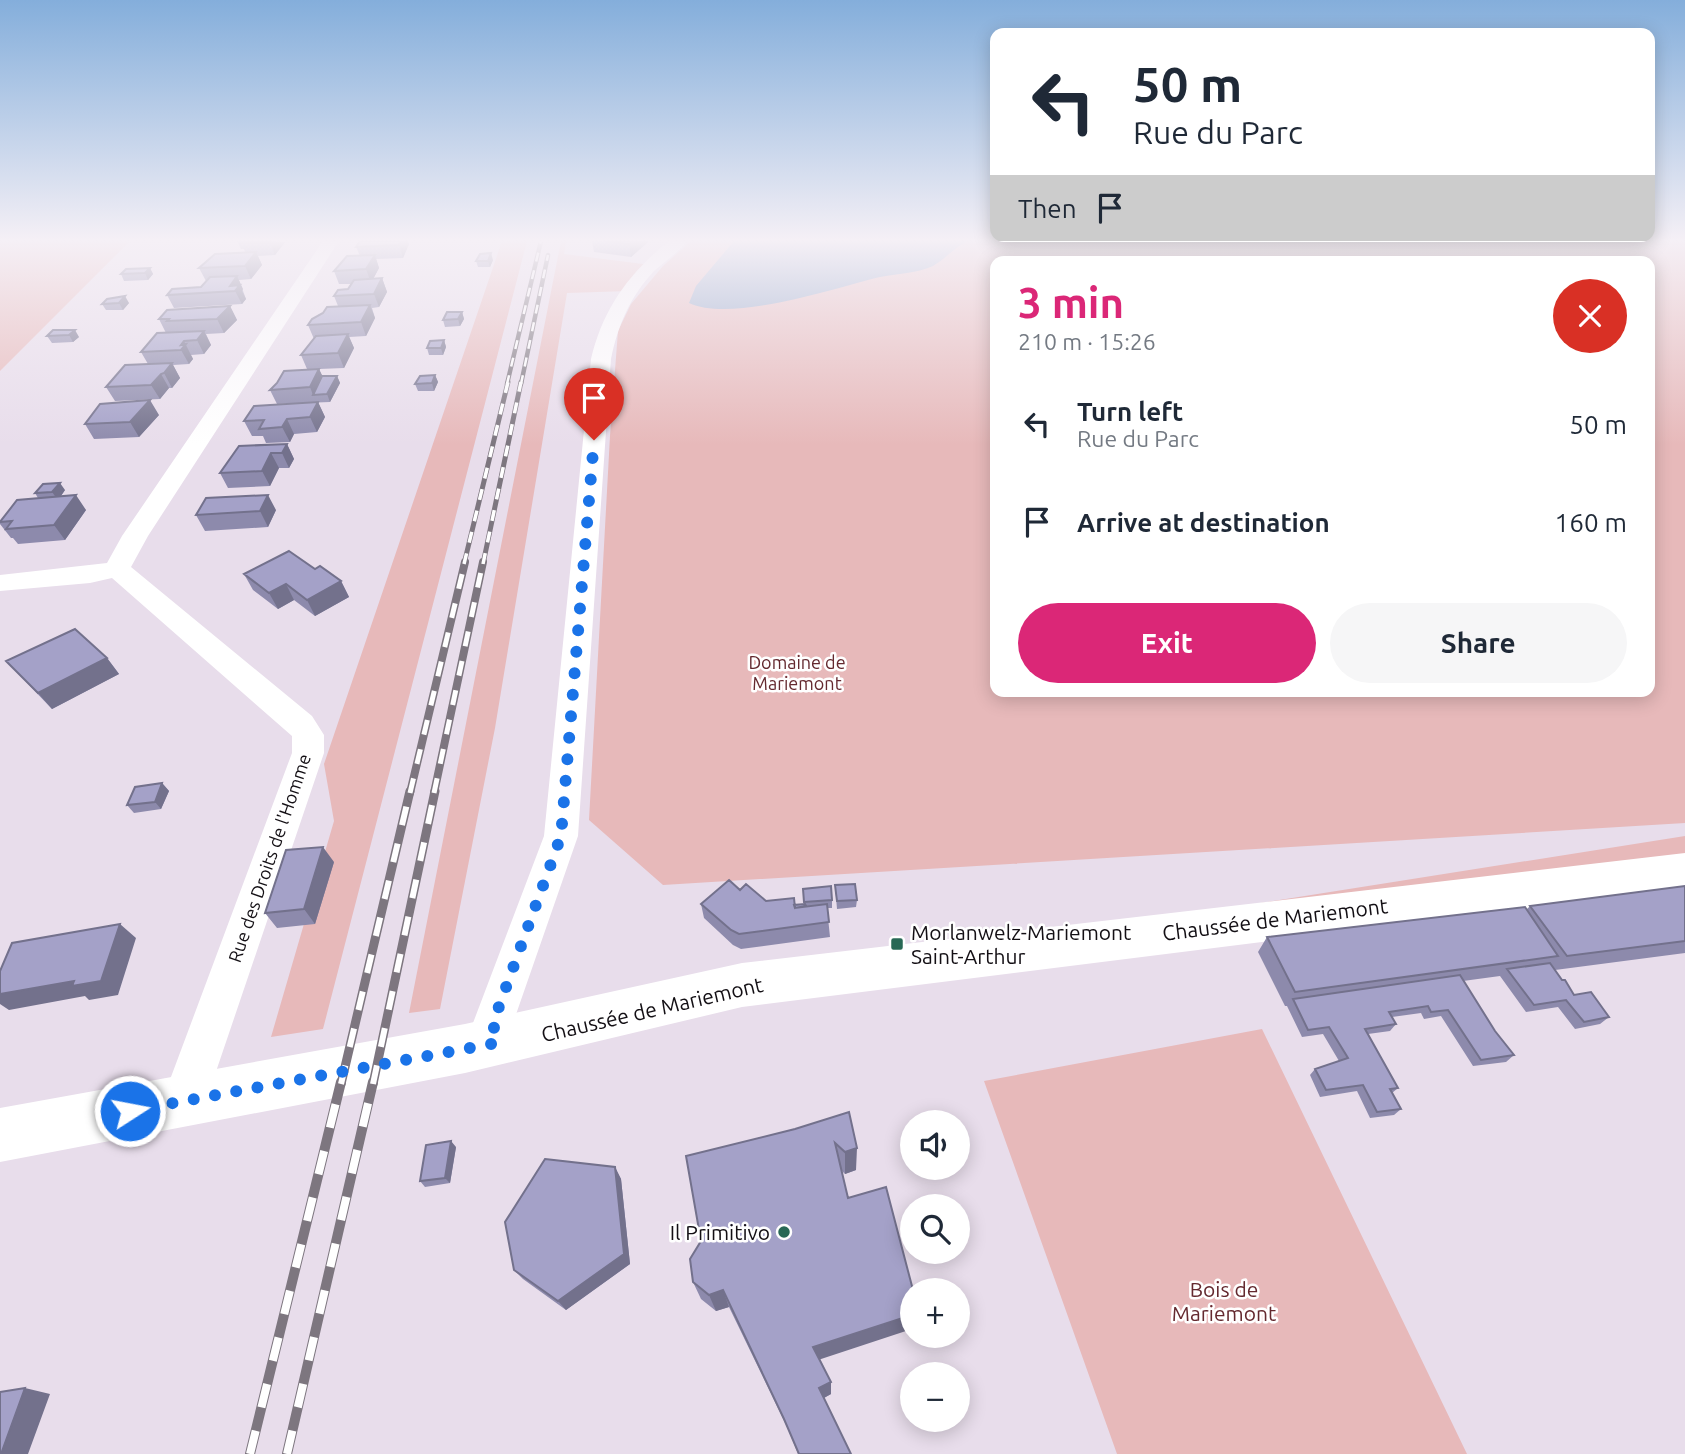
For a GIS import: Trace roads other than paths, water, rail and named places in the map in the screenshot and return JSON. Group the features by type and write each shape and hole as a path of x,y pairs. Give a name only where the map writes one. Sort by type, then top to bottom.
{"street":[{"path":"0,583 90,575 117,569 135,536 286,309"},
{"path":"497,1043 493,1023 561,836 601,359 606,331 617,309"},
{"name":"Rue des Droits de l'Homme","path":"117,569 301,724 308,735 308,753 184,1101"},
{"name":"Chaussée de Mariemont","path":"0,1135 497,1043 605,1020 742,985 1685,871"}],"railway":[{"path":"507,384 525,309"},
{"path":"521,384 537,309"},
{"path":"464,564 508,382"},
{"path":"483,564 521,382"},
{"path":"410,793 465,562"},
{"path":"434,793 483,562"},
{"path":"341,1084 410,791"},
{"path":"373,1084 435,791"},
{"path":"250,1454 341,1082"},
{"path":"287,1454 373,1082"}],"place":[{"name":"Morlanwelz-Mariemont Saint-Arthur","path":"897,944"},
{"name":"Il Primitivo","path":"784,1232"}],"park label":[{"name":"Domaine de Mariemont","path":"797,672"},
{"name":"Bois de Mariemont","path":"1224,1301"}]}
